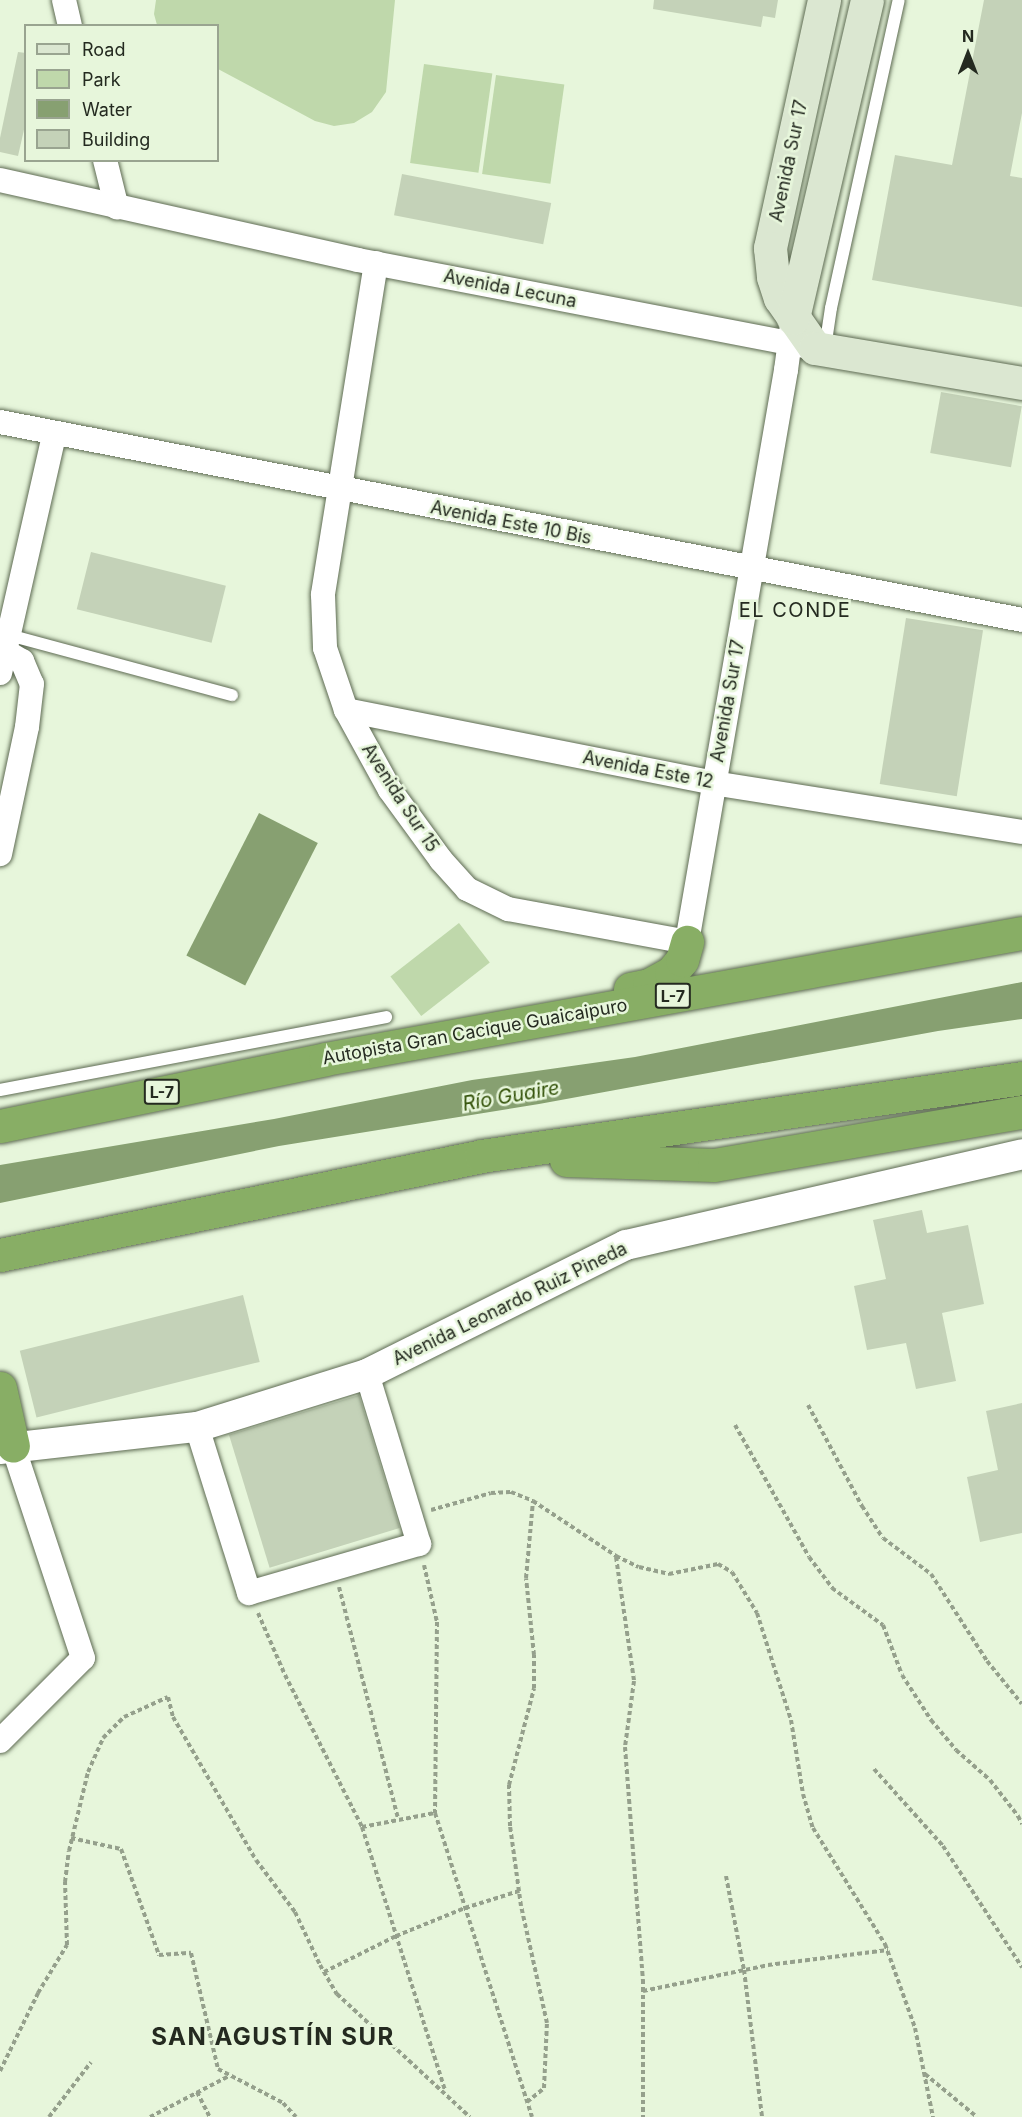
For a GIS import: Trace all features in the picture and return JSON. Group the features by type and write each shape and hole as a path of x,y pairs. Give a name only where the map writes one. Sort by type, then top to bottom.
{"highway":[{"name":"Autopista Gran Cacique Guaicaipuro","path":"0,1126 325,1059 1022,933"},
{"path":"325,1059 547,1006 649,985 671,973 682,960 687,942"},
{"path":"0,1255 481,1156 1022,1077"},
{"path":"481,1156 714,1165 1022,1112"},
{"path":"0,1388 7,1448"}],"main road":[{"name":"Avenida Sur 17","path":"806,340 780,298 773,277 770,248 824,0"},
{"name":"Avenida Sur 17","path":"806,340 801,280 867,0"},
{"path":"770,248 801,280"},
{"name":"Avenida Lecuna","path":"806,340 1022,383"}],"street":[{"path":"64,0 70,24"},
{"path":"106,162 117,208"},
{"name":"Avenida Lecuna","path":"0,180 117,208 376,263 806,340"},
{"name":"Avenida Sur 15","path":"376,263 323,595 325,648 346,710 390,790 441,860 467,889 508,909 687,942"},
{"name":"Avenida Sur 17","path":"687,942 751,569 806,340"},
{"name":"Avenida Este 10 Bis","path":"0,422 54,435 1022,620"},
{"path":"0,673 54,435"},
{"path":"0,854 27,727 32,684 22,661 5,644"},
{"name":"Avenida Este 12","path":"346,710 713,783 1022,832"},
{"name":"Avenida Leonardo Ruiz Pineda","path":"7,1448 196,1427 367,1374 626,1245 1022,1154"},
{"path":"196,1427 249,1593 419,1544 367,1374"},
{"path":"0,1741 83,1658 7,1448"}],"lane":[{"path":"806,340 831,308 899,0"},
{"path":"5,644 232,695"},
{"path":"0,1090 386,1017"}],"path":[{"path":"808,1405 862,1506 883,1538 931,1574 987,1661 1022,1704"},
{"path":"735,1425 809,1557 832,1588 883,1625 902,1675 931,1720 956,1750 990,1780 1022,1824"},
{"path":"410,1516 490,1493 511,1492 533,1501 616,1556 639,1567 669,1574 718,1564 732,1572 757,1613 792,1720 803,1794 813,1828 888,1950 915,2028 933,2117"},
{"path":"527,2102 544,2088 547,2023 536,1982 519,1891 510,1826 509,1785 534,1688 534,1655 526,1578 533,1501"},
{"path":"419,1544 437,1623 435,1813 532,2117"},
{"path":"616,1556 634,1681 625,1748 639,1909 643,1992 643,2117"},
{"path":"334,1568 398,1819"},
{"path":"249,1593 285,1674 362,1827 446,2093"},
{"path":"0,2071 38,1993 67,1945 65,1882 71,1838 88,1772 103,1738 124,1717 168,1697 173,1717 256,1860 295,1912 324,1972 338,1994 470,2117"},
{"path":"874,1769 944,1846 1022,1967"},
{"path":"362,1827 435,1813"},
{"path":"71,1838 121,1849 159,1955 191,1953 218,2069 283,2103 296,2117"},
{"path":"726,1876 744,1970 762,2117"},
{"path":"324,1972 396,1936 465,1908 519,1891"},
{"path":"643,1992 744,1970 888,1950"},
{"path":"48,2117 91,2062"},
{"path":"924,2074 977,2117"},
{"path":"150,2117 230,2075"},
{"path":"197,2092 210,2117"}],"green space":[{"path":"156,0 395,0 386,92 372,112 354,123 334,126 315,121 219,70 219,24 157,24 154,14"},
{"path":"424,64 492,74 478,173 410,163"},
{"path":"496,75 564,85 550,184 482,174"},
{"path":"459,923 490,962 421,1016 390,977"}],"water":[{"path":"259,813 318,843 245,986 186,956"},
{"name":"Río Guaire","path":"1022,982 1022,1019 938,1031 539,1104 279,1146 0,1203 0,1165 274,1119 472,1080 635,1057"}],"building":[{"path":"654,0 778,0 775,18 763,16 761,27 653,9"},
{"path":"984,0 1022,0 1022,113 1010,176 1022,178 1022,307 872,280 895,155 952,165"},
{"path":"18,52 24,53 24,130 18,156 0,152 0,138"},
{"path":"402,174 551,203 543,244 394,215"},
{"path":"941,392 1022,406 1011,467 930,453"},
{"path":"91,552 226,586 212,643 77,609"},
{"path":"906,618 983,630 957,796 880,784"},
{"path":"922,1210 927,1233 968,1225 984,1304 942,1313 956,1381 916,1389 906,1343 867,1350 854,1286 886,1279 873,1220"},
{"path":"243,1295 260,1362 37,1418 20,1351"},
{"path":"359,1395 400,1528 270,1568 229,1435"},
{"path":"1022,1403 1022,1533 980,1542 967,1477 998,1470 986,1411"}],"district":[{"name":"EL CONDE","path":"795,610"},
{"name":"SAN AGUSTÍN SUR","path":"273,2037"}]}
